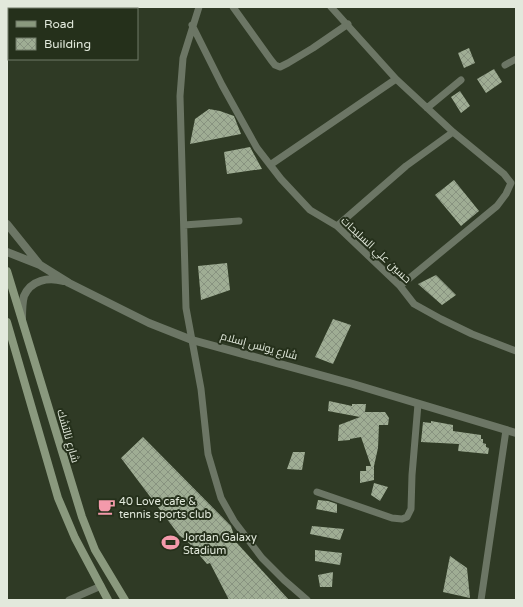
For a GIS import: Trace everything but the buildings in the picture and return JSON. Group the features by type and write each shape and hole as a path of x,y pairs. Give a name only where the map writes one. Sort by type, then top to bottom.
{"main road":[{"name":"شارع نالتشك","path":"7,271 82,517 95,550 125,600"},
{"path":"7,322 58,498 75,538 108,600"}],"street":[{"path":"199,7 192,25 183,58 180,96 186,308 201,389 208,454 221,498 234,521 262,558 307,600"},
{"path":"234,7 271,60 275,65 280,66 307,52 348,24"},
{"path":"331,7 348,24 396,79 453,132 504,174 511,183 502,200 492,211 400,286"},
{"name":"حسين علي السليحات","path":"192,25 250,136 270,165 310,210 337,226 400,286 414,304 472,334 516,351"},
{"path":"505,65 516,59"},
{"path":"270,165 396,79"},
{"path":"427,108 461,80"},
{"path":"337,226 406,166 453,132"},
{"path":"184,225 239,221"},
{"path":"7,224 40,266"},
{"name":"شارع يونس إسلام","path":"7,252 40,266 69,283 149,323 192,340 306,370 516,433"},
{"path":"22,320 25,296 35,283 48,278 69,283"},
{"path":"317,492 392,518 402,519 406,517 411,510 412,475 418,404"},
{"path":"482,600 506,430"},
{"path":"69,600 101,586"}],"place":[{"name":"40 Love cafe & tennis sports club","path":"106,507"},
{"name":"Jordan Galaxy Stadium","path":"170,543"}]}
